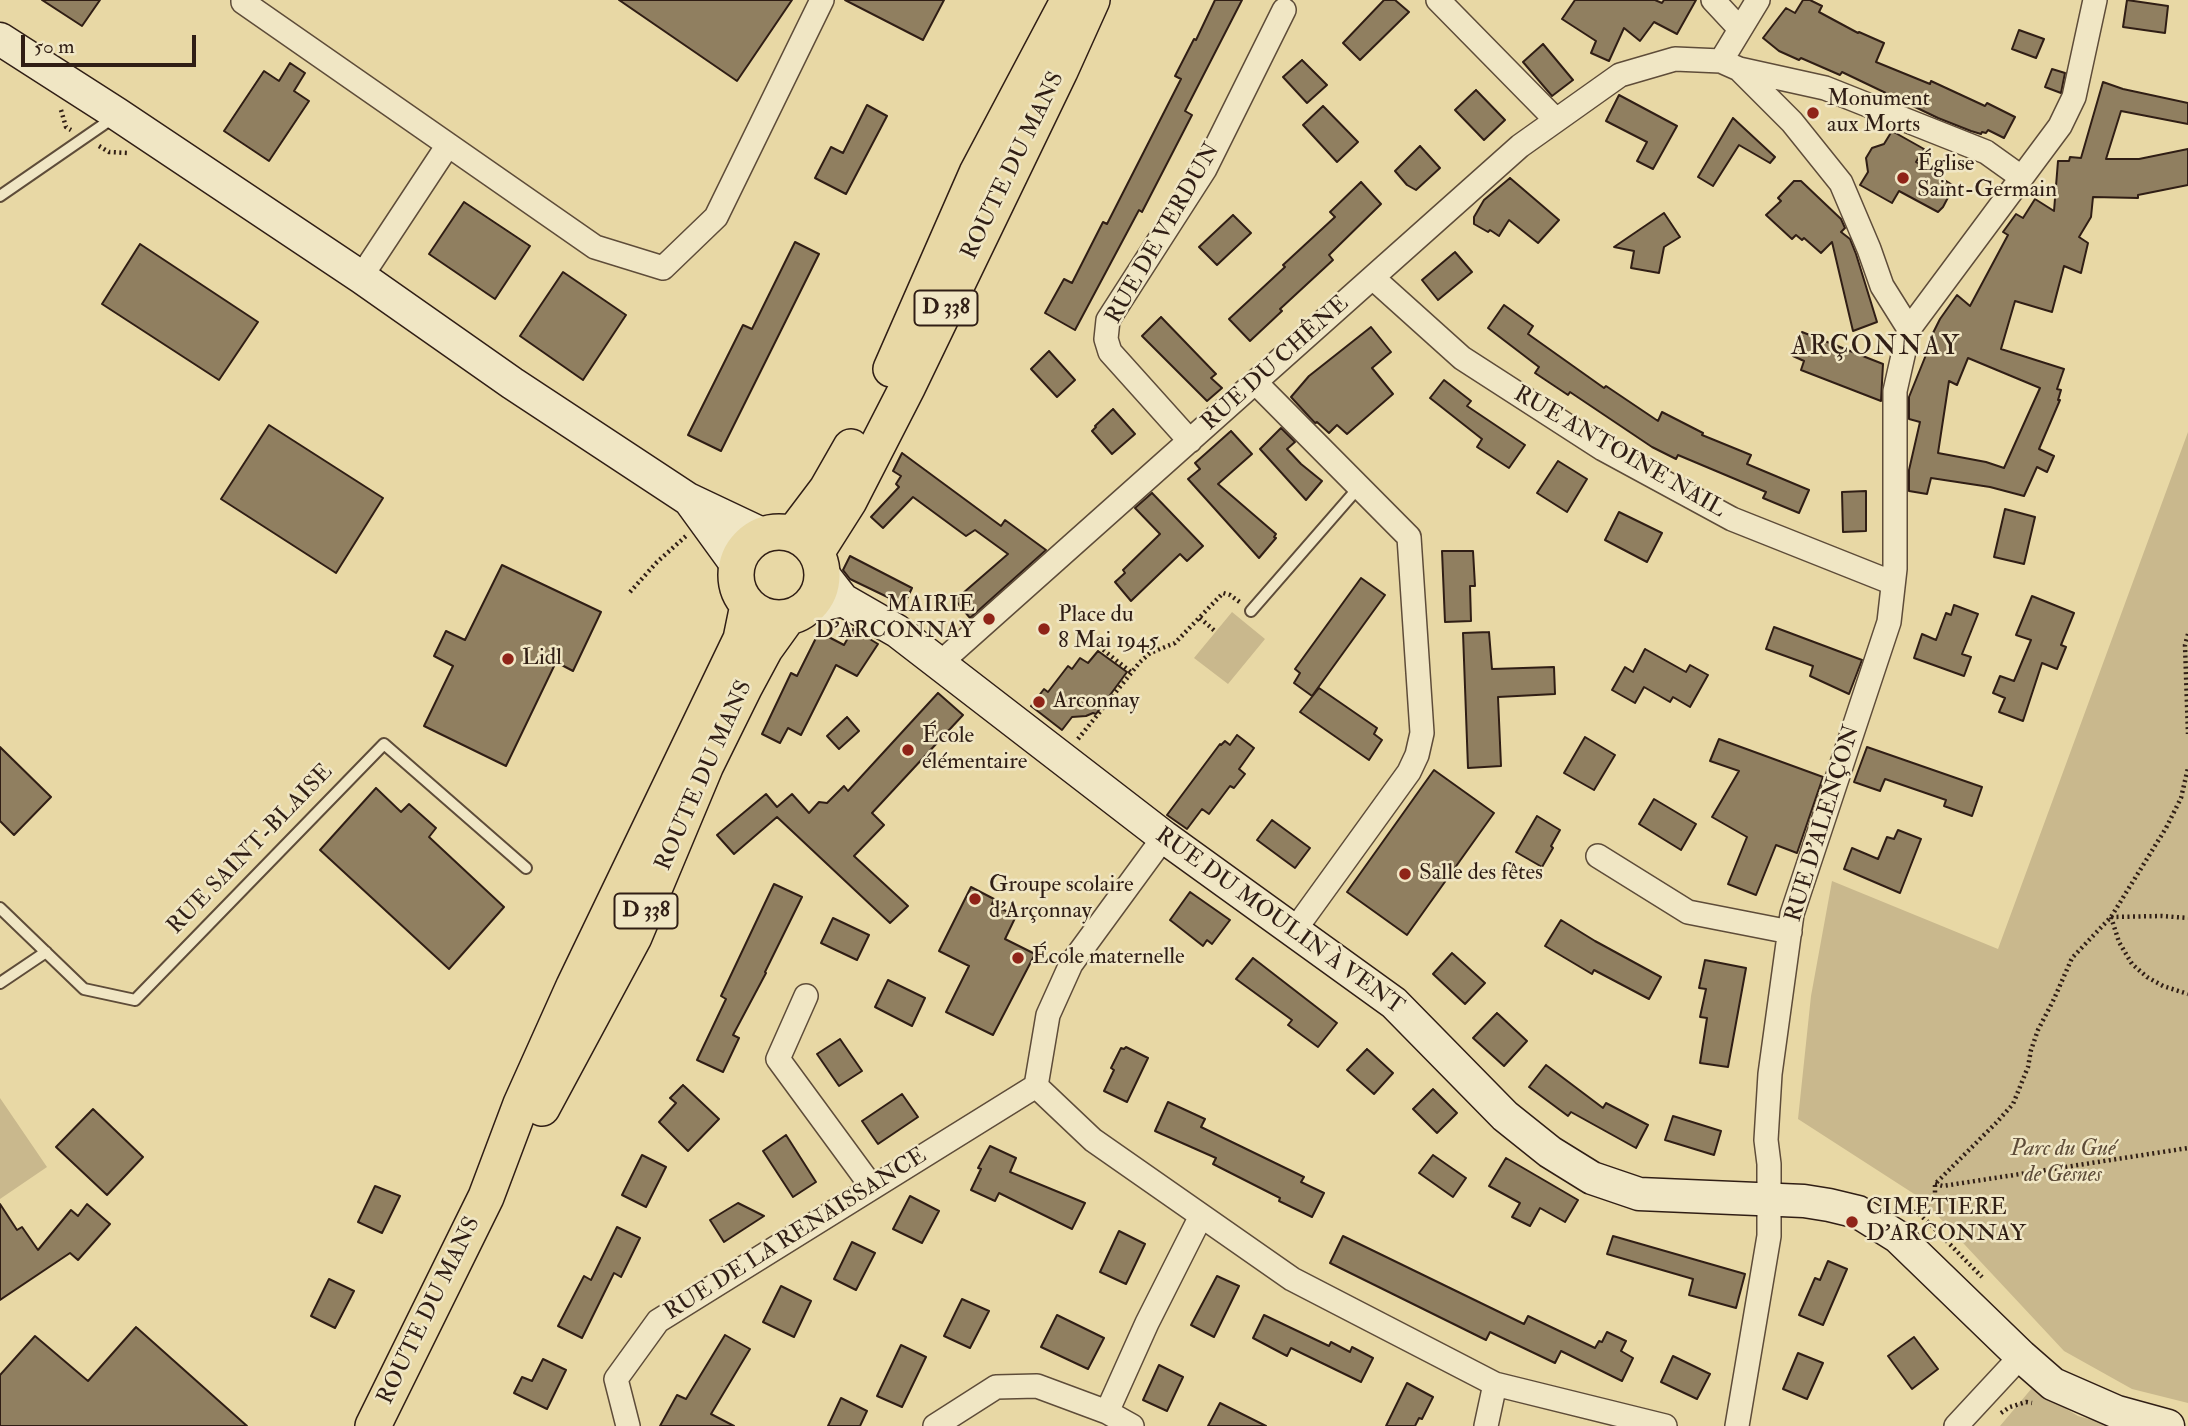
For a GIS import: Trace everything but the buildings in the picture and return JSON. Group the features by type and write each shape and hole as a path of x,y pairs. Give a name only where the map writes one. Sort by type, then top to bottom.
{"main road":[{"name":"ROUTE DU MANS","path":"798,548 890,371 978,173 1068,0"},
{"name":"ROUTE DU MANS","path":"798,548 849,500 908,386 1092,0"},
{"path":"745,546 798,548 820,587 814,599 796,613 774,617 760,613 748,605 739,593 735,579 736,564 745,546"},
{"name":"ROUTE DU MANS","path":"373,1426 486,1197 521,1104 574,986 741,639 748,605"},
{"name":"ROUTE DU MANS","path":"486,1197 536,1119 634,937 706,765 765,649 796,613"}],"street":[{"path":"243,0 595,247 663,268 716,216 822,0"},
{"path":"1438,0 1556,120"},
{"path":"1713,0 1740,29"},
{"path":"1758,0 1740,29 1730,65 1792,122 1841,183 1882,286 1909,329 2060,125 2074,97 2095,0"},
{"name":"RUE DE VERDUN","path":"1190,441 1110,352 1106,339 1108,320 1205,169 1284,10"},
{"path":"0,39 361,277 512,383 692,513 736,564"},
{"name":"RUE DU CHÊNE","path":"939,663 1520,146 1620,75 1675,60 1730,65 1825,88 1986,152 2021,177"},
{"path":"361,277 448,145"},
{"name":"RUE ANTOINE NAIL","path":"1373,278 1462,358 1603,449 1732,519 1893,583"},
{"name":"RUE D'ALENÇON","path":"1737,1426 1769,1236 1769,1164 1766,1140 1770,1074 1792,914 1889,622 1895,569 1895,391 1909,329"},
{"path":"1255,382 1409,537 1422,733 1417,755 1409,772 1294,931"},
{"path":"692,513 798,548"},
{"name":"RUE DU MOULIN À VENT","path":"798,548 843,600 897,631 1164,837 1394,1003 1505,1116 1550,1152 1592,1178 1639,1194 1804,1201 1858,1212 1898,1237 2053,1384 2117,1412 2168,1426"},
{"path":"796,613 843,600"},
{"path":"1164,837 1071,964 1048,1015 1035,1086 1093,1140 1292,1279 1495,1384 1665,1426"},
{"path":"1598,856 1688,912 1790,932"},
{"path":"806,996 778,1059 872,1187"},
{"name":"RUE DE LA RENAISSANCE","path":"628,1426 616,1380 657,1321 1035,1086"},
{"path":"1107,1412 1147,1323 1201,1216"},
{"path":"1956,1426 2021,1356"},
{"path":"1486,1426 1495,1384"},
{"path":"935,1426 996,1388 1037,1386 1107,1412 1132,1426"}],"lane":[{"path":"0,196 117,114"},
{"path":"1251,611 1359,487"},
{"name":"RUE SAINT-BLAISE","path":"0,908 84,989 135,1000 384,744 526,868"},
{"path":"0,983 46,952"}],"path":[{"path":"630,592 657,562 692,513"},
{"path":"1062,758 1150,653 1175,643 1223,593 1230,595 1251,611"},
{"path":"1200,618 1216,632"},
{"path":"2188,634 2185,645 2188,734"},
{"path":"1086,636 1132,673"},
{"path":"1919,1214 1936,1196 1936,1184 2012,1104 2028,1067 2038,1030 2072,958 2110,917 2166,828 2181,797 2188,768"},
{"path":"2110,917 2188,918"},
{"path":"2110,917 2119,942 2132,964 2163,986 2188,994"},
{"path":"1936,1184 1943,1186 2188,1148"}],"green space":[{"name":"Parc du Gué de Gesnes","path":"2188,432 2188,1403 2132,1389 2064,1351 1922,1199 1798,1119 1811,996 1832,881 1998,949"},
{"path":"1232,612 1265,639 1228,684 1194,658"},
{"path":"0,1098 47,1167 0,1199"},
{"path":"2032,1388 2078,1416 2115,1426 2000,1426"}],"place":[{"name":"Monument aux Morts","path":"1813,113"},
{"name":"Église Saint-Germain","path":"1903,178"},
{"name":"MAIRIE D'ARCONNAY","path":"989,619"},
{"name":"Place du 8 Mai 1945","path":"1044,629"},
{"name":"Lidl","path":"508,659"},
{"name":"Arconnay","path":"1039,702"},
{"name":"École élémentaire","path":"908,750"},
{"name":"Salle des fêtes","path":"1405,874"},
{"name":"Groupe scolaire d'Arçonnay","path":"975,899"},
{"name":"École maternelle","path":"1018,958"},
{"name":"CIMETIERE D'ARCONNAY","path":"1852,1222"}],"district":[{"name":"ARÇONNAY","path":"1876,348"}]}
